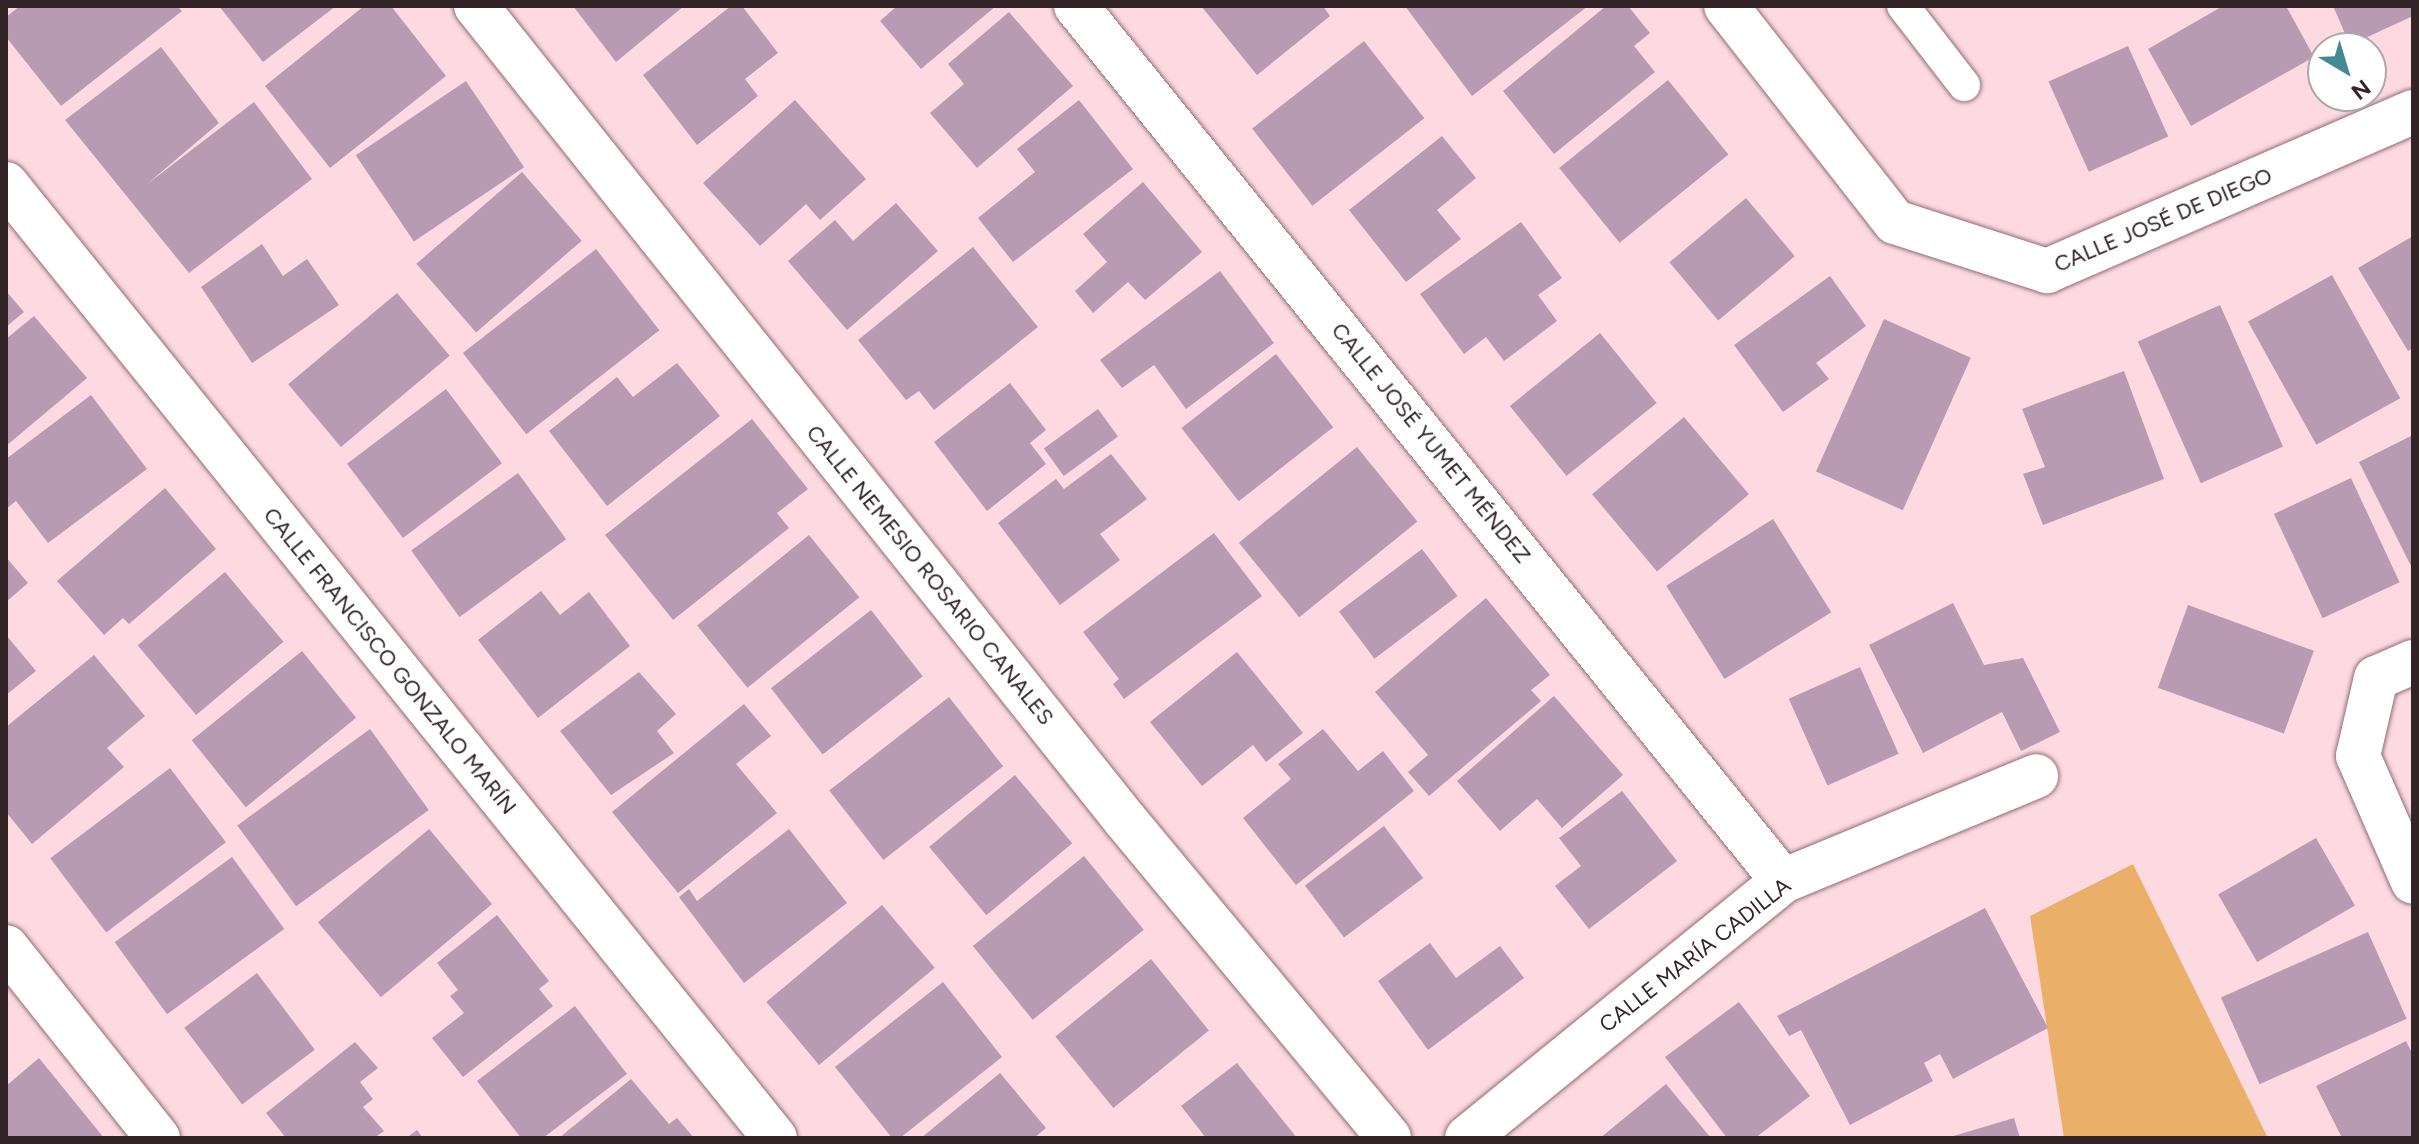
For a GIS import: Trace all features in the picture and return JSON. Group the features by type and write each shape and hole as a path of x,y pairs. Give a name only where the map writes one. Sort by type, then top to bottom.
{"street":[{"name":"CALLE NEMESIO ROSARIO CANALES","path":"476,6 1126,821 1389,1138"},
{"name":"CALLE JOSÉ YUMET MÉNDEZ","path":"1076,6 1783,881"},
{"name":"CALLE JOSÉ DE DIEGO","path":"1726,6 1895,222 2047,271 2413,112"},
{"name":"CALLE FRANCISCO GONZALO MARÍN","path":"6,184 775,1138"},
{"path":"2413,662 2376,678 2358,756 2413,882"},
{"name":"CALLE MARÍA CADILLA","path":"1467,1138 1783,881 2036,776"},
{"path":"6,947 158,1138"}],"lane":[{"path":"1903,6 1964,85"}],"shaded area":[{"path":"2133,864 2268,1138 2064,1138 2030,916"}],"building":[{"path":"20,6 177,6 182,11 61,106 6,37 6,17"},
{"path":"219,6 336,6 263,62"},
{"path":"364,6 391,6 446,76 330,168 265,86"},
{"path":"573,6 684,6 616,62"},
{"path":"731,6 742,6 778,53 745,79 758,96 697,145 643,75"},
{"path":"897,6 996,6 921,69 880,21"},
{"path":"1201,6 1323,6 1330,16 1257,75"},
{"path":"1405,6 1588,6 1472,96"},
{"path":"1606,6 1628,6 1650,33 1634,46 1655,72 1554,154 1503,91"},
{"path":"2223,6 2286,6 2307,44 2307,61 2191,126 2148,49"},
{"path":"2333,6 2413,6 2413,16 2378,32 2344,32"},
{"path":"1009,12 1073,86 977,168 930,113 964,84 948,64"},
{"path":"1364,41 1424,118 1312,206 1252,128"},
{"path":"2128,46 2168,136 2089,172 2049,81"},
{"path":"161,47 219,123 146,185 254,102 312,179 189,273 65,120"},
{"path":"1668,80 1728,155 1620,243 1559,168"},
{"path":"466,81 524,167 414,242 356,155"},
{"path":"795,100 866,179 820,220 806,204 760,246 703,183"},
{"path":"1079,100 1133,169 1013,262 978,218 1035,172 1017,149"},
{"path":"1442,136 1476,178 1437,210 1461,239 1406,282 1349,210"},
{"path":"522,172 582,241 476,333 416,264"},
{"path":"1143,182 1202,252 1145,300 1128,282 1093,313 1075,291 1107,262 1083,234"},
{"path":"1746,198 1795,256 1718,320 1669,262"},
{"path":"896,203 938,251 847,330 788,261 835,220 853,241"},
{"path":"1521,222 1562,278 1538,295 1557,321 1504,361 1486,337 1464,354 1420,294"},
{"path":"2413,236 2413,348 2408,351 2358,268"},
{"path":"262,244 283,276 307,259 339,305 252,363 201,287"},
{"path":"973,247 1038,327 934,410 919,391 906,400 858,340"},
{"path":"596,249 659,330 526,434 463,353"},
{"path":"1220,271 1274,343 1186,409 1154,365 1122,388 1100,360"},
{"path":"2332,275 2400,398 2316,445 2248,322"},
{"path":"1830,276 1866,326 1816,363 1829,379 1783,412 1734,345"},
{"path":"6,291 24,312 6,327"},
{"path":"397,293 450,356 341,447 288,384"},
{"path":"2220,305 2283,447 2201,483 2138,342"},
{"path":"34,316 87,378 6,446 6,339"},
{"path":"1884,319 1971,358 1903,510 1816,472"},
{"path":"1600,333 1657,403 1566,476 1510,406"},
{"path":"1276,354 1333,427 1239,501 1181,428"},
{"path":"677,363 720,416 607,506 549,431 617,377 633,397"},
{"path":"2124,371 2164,479 2043,525 2023,474 2045,467 2022,409"},
{"path":"1010,383 1046,430 1030,443 1046,464 987,511 934,442"},
{"path":"446,389 502,463 403,538 347,464"},
{"path":"91,395 147,469 48,543 16,501 6,509 6,459"},
{"path":"1098,409 1118,437 1064,476 1044,448"},
{"path":"1684,417 1749,494 1657,572 1592,494"},
{"path":"752,419 808,489 777,513 789,528 673,620 605,535"},
{"path":"2413,435 2413,570 2359,462"},
{"path":"1357,447 1417,522 1299,617 1239,543"},
{"path":"1111,454 1147,499 1100,534 1120,560 1060,605 998,523 1056,479 1064,489"},
{"path":"518,473 566,539 459,617 411,551"},
{"path":"2351,478 2400,582 2323,618 2274,514"},
{"path":"165,488 216,549 129,624 123,618 104,635 57,581"},
{"path":"1773,519 1831,612 1724,679 1666,586"},
{"path":"1214,533 1262,596 1124,699 1113,684 1119,679 1083,632"},
{"path":"809,535 859,597 747,688 697,626"},
{"path":"1422,549 1458,596 1374,659 1339,612"},
{"path":"6,557 28,583 6,602"},
{"path":"225,572 283,642 196,715 138,645"},
{"path":"541,591 560,615 589,592 630,646 538,718 478,640"},
{"path":"1486,598 1550,675 1531,690 1541,701 1429,796 1408,772 1428,755 1375,692"},
{"path":"1953,603 1984,665 2023,658 2060,732 2021,751 2002,712 1923,753 1869,645"},
{"path":"2188,605 2314,651 2284,734 2158,688"},
{"path":"871,610 923,676 823,754 771,688"},
{"path":"6,635 36,671 6,695"},
{"path":"302,651 356,718 246,807 192,740"},
{"path":"1237,652 1303,733 1266,762 1253,745 1202,786 1150,722"},
{"path":"94,655 145,716 107,748 124,767 32,844 6,812 6,727"},
{"path":"1860,667 1899,754 1827,786 1789,699"},
{"path":"639,672 676,714 657,731 674,753 611,795 560,731"},
{"path":"1554,696 1623,775 1562,828 1537,799 1500,831 1457,781"},
{"path":"949,697 1003,766 883,860 829,791"},
{"path":"744,704 771,736 736,764 777,813 678,893 612,812"},
{"path":"370,729 429,810 296,906 237,825"},
{"path":"1323,729 1358,771 1383,751 1414,791 1296,885 1243,818 1291,779 1278,764"},
{"path":"170,768 226,842 106,933 50,858"},
{"path":"1015,775 1072,843 986,915 929,847"},
{"path":"1622,791 1677,861 1589,929 1555,886 1581,866 1559,838"},
{"path":"1384,826 1423,878 1344,937 1305,886"},
{"path":"429,829 492,904 381,997 318,922"},
{"path":"789,829 847,903 744,983 679,897 689,889 697,901"},
{"path":"2316,838 2355,906 2257,962 2218,894"},
{"path":"1084,856 1144,930 1033,1020 973,946"},
{"path":"232,857 284,929 167,1014 115,942"},
{"path":"882,905 935,968 819,1065 766,1002"},
{"path":"1985,908 2048,1028 1953,1079 1940,1054 1924,1063 1933,1081 1850,1125 1801,1030 1789,1036 1777,1016"},
{"path":"497,915 549,981 539,989 553,1006 463,1077 432,1038 464,1013 450,996 458,990 437,963"},
{"path":"2368,932 2407,1019 2260,1084 2221,997"},
{"path":"1430,943 1456,978 1500,946 1524,978 1428,1050 1378,981"},
{"path":"1151,959 1209,1030 1113,1108 1055,1036"},
{"path":"257,973 315,1050 242,1104 184,1028"},
{"path":"943,982 1002,1057 900,1138 892,1138 835,1067"},
{"path":"1739,1002 1810,1096 1755,1138 1727,1138 1665,1057"},
{"path":"575,1006 627,1074 543,1138 521,1138 477,1081"},
{"path":"2406,1041 2413,1055 2413,1136 2342,1138 2316,1086"},
{"path":"355,1042 378,1068 360,1082 373,1099 363,1107 384,1131 374,1138 286,1138 266,1113"},
{"path":"39,1058 104,1138 6,1138 6,1086"},
{"path":"1237,1063 1297,1138 1206,1138 1181,1106"},
{"path":"1000,1073 1046,1128 1034,1138 921,1138"},
{"path":"631,1079 669,1124 677,1118 694,1138 559,1138"},
{"path":"1666,1084 1711,1138 1600,1138"},
{"path":"2014,1118 2020,1138 1950,1138 1950,1137"},
{"path":"417,1130 423,1138 406,1138"}]}
